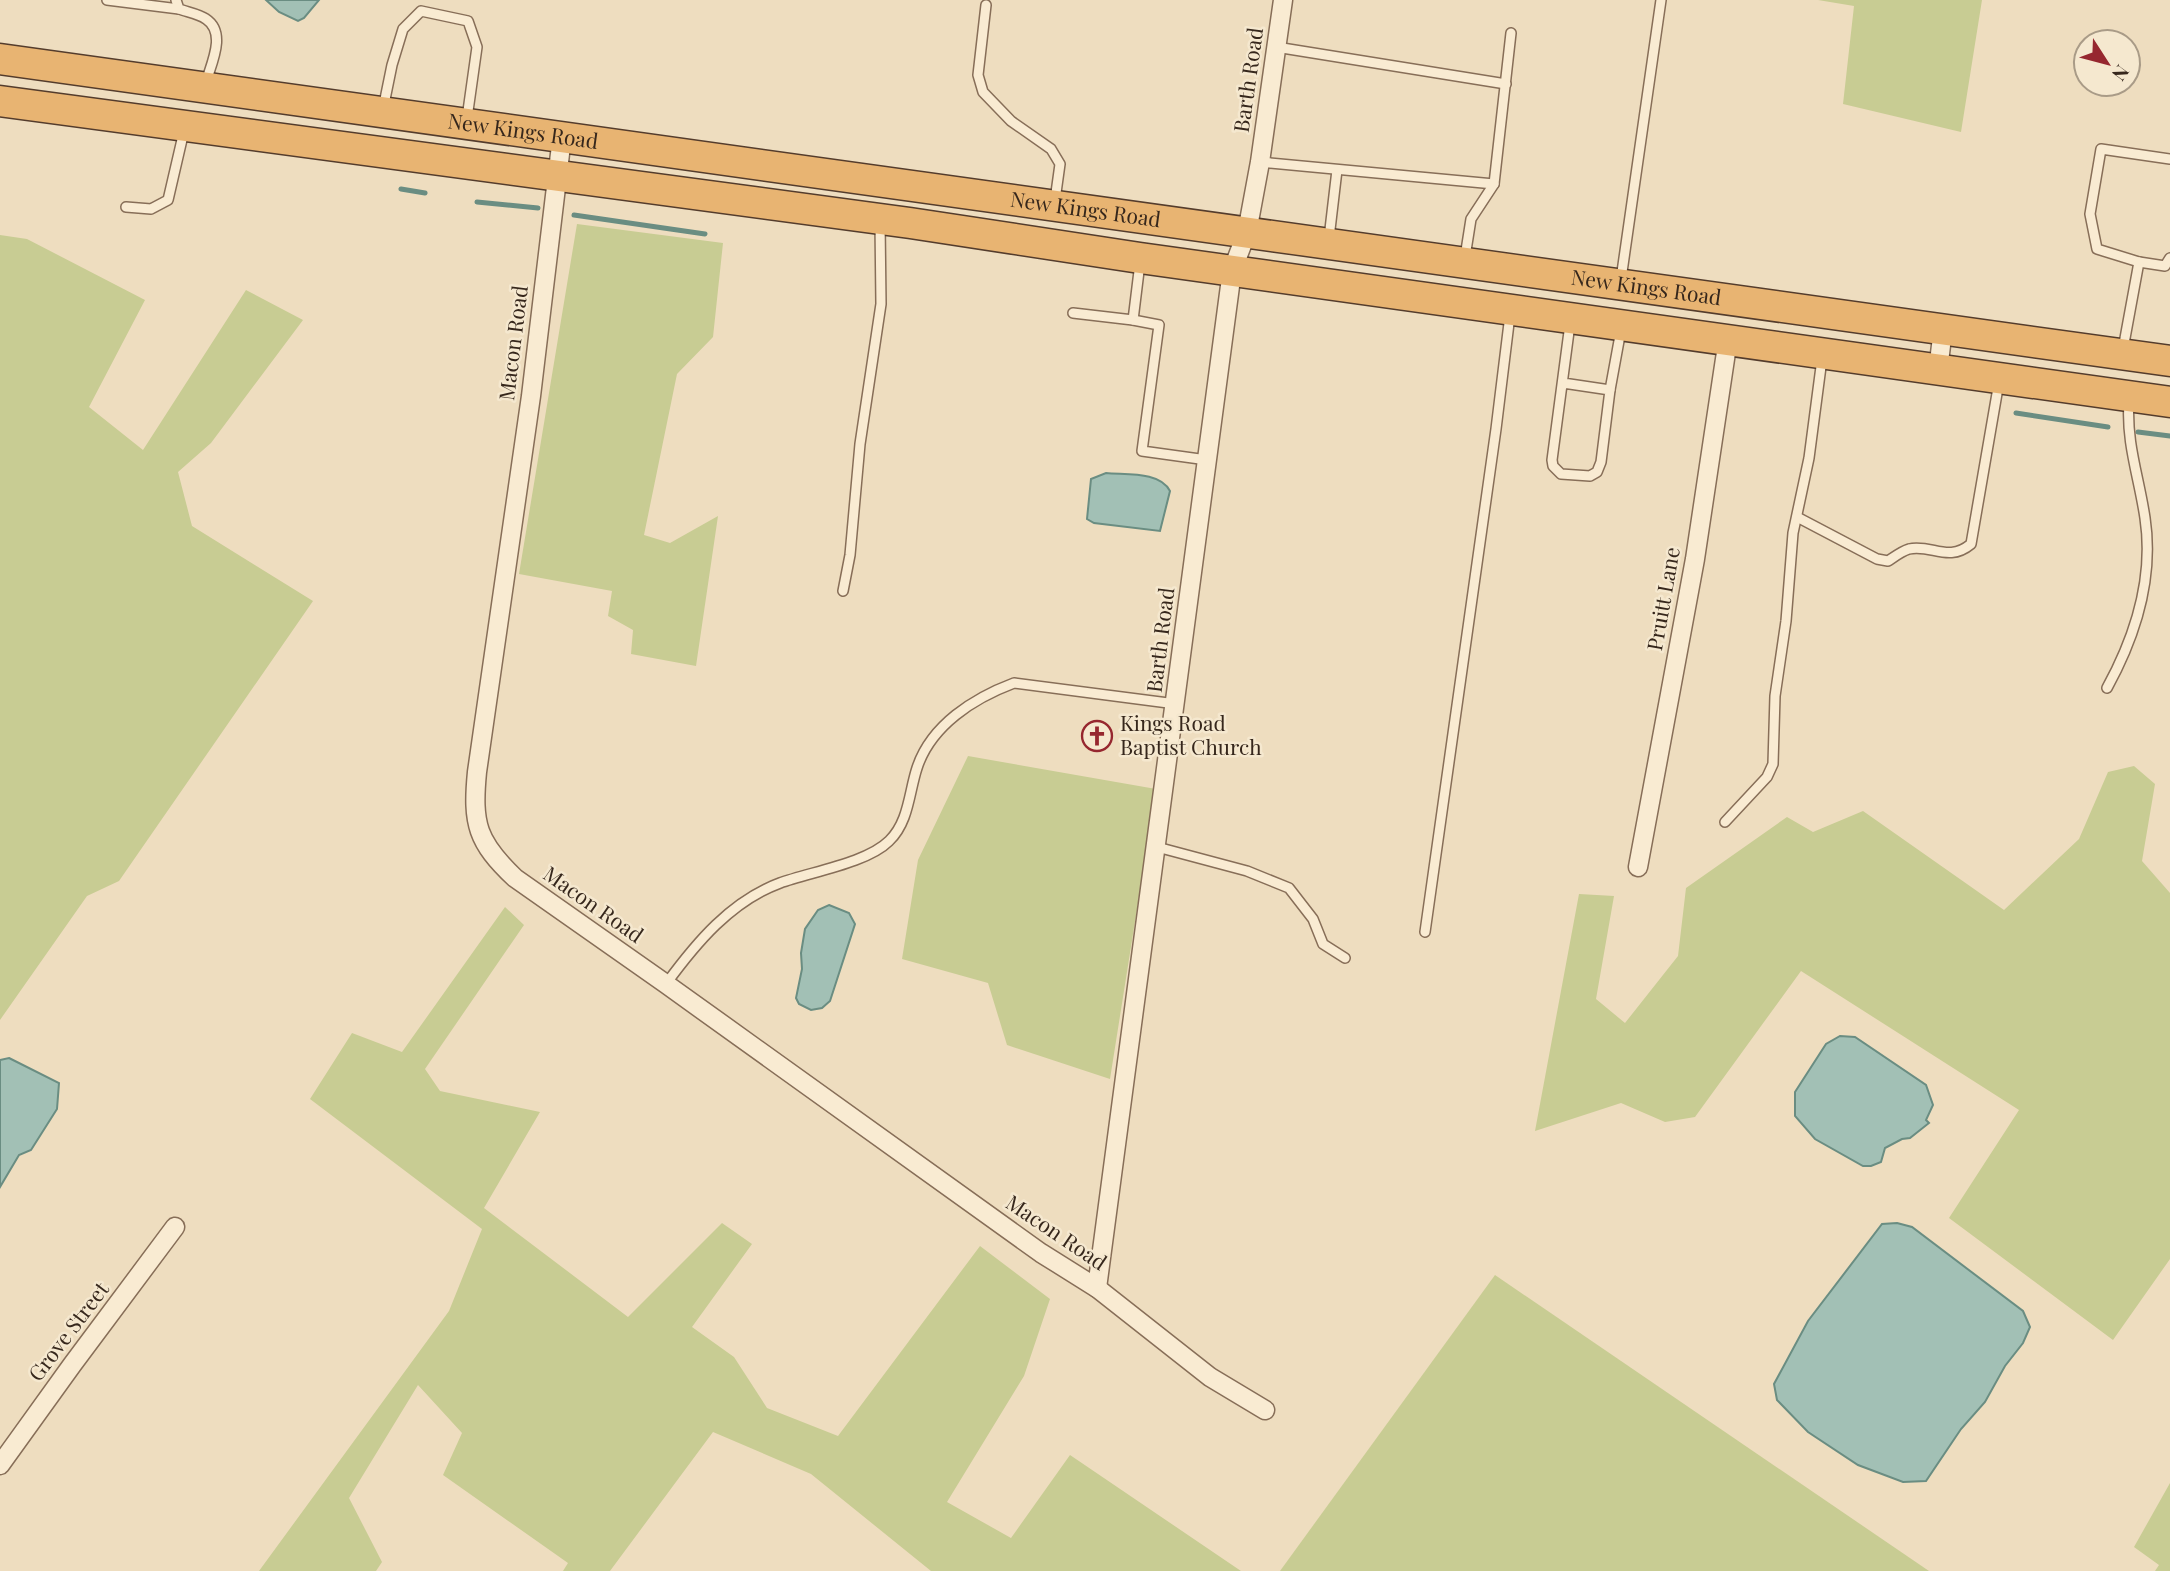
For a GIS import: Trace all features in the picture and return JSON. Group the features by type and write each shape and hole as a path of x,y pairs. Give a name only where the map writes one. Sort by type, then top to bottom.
{"highway":[{"name":"New Kings Road","path":"0,59 2170,360"},
{"path":"0,86 33,84 182,104 196,99 204,87"},
{"name":"New Kings Road","path":"0,101 557,175 2170,402"},
{"path":"192,127 216,115 230,113 312,123 422,117"}],"street":[{"name":"Barth Road","path":"1097,1288 1233,271 1247,232 1260,162 1283,0"},
{"name":"Macon Road","path":"562,137 531,396 477,772 475,820 481,837 496,860 514,878 1041,1252 1097,1288 1210,1377 1265,1410"},
{"path":"1938,370 1943,329"},
{"name":"Pruitt Lane","path":"1638,867 1695,559 1728,339"},
{"name":"Grove Street","path":"0,1465 175,1227"}],"lane":[{"path":"107,0 177,4 206,19 214,28 217,41 204,87"},
{"path":"1620,284 1661,0"},
{"path":"986,5 978,75 983,92 1011,121 1051,149 1060,164 1054,205"},
{"path":"383,112 392,65 403,29 421,11 468,22 477,47 467,124"},
{"path":"1464,262 1471,219 1494,184 1511,33"},
{"path":"1276,47 1506,84"},
{"path":"126,207 151,209 168,200 192,127"},
{"path":"2170,159 2101,149 2090,214 2097,249 2139,262 2165,266 2170,258"},
{"path":"1260,162 1494,184"},
{"path":"1328,244 1337,170"},
{"path":"843,591 850,555 860,444 881,303 880,220"},
{"path":"1133,320 1140,258"},
{"path":"2122,354 2139,262"},
{"path":"1424,932 1511,310"},
{"path":"1073,313 1159,325 1142,452 1207,460"},
{"path":"1571,319 1552,460 1553,466 1561,474 1590,477 1597,472 1601,462 1622,326"},
{"path":"1725,822 1767,777 1773,764 1775,696 1786,621 1793,533 1809,458 1822,354"},
{"path":"1797,517 1877,559 1888,561 1909,549 1954,553 1964,549 1971,544 2000,379"},
{"path":"1563,383 1610,390"},
{"path":"2107,688 2136,627 2147,551 2146,522 2128,431 2130,396"},
{"path":"666,984 694,946 723,918 749,899 778,884 875,852 890,840 900,825 910,800 917,767 928,745 950,719 973,703 1014,683 1176,704"},
{"path":"1157,847 1247,871 1289,888 1313,919 1323,944 1345,958"}],"green space":[{"path":"1818,0 1982,0 1961,132 1843,104 1854,6"},
{"path":"577,224 723,243 713,337 677,374 644,535 670,543 718,516 696,666 631,654 633,630 608,616 612,591 519,574"},
{"path":"0,235 27,239 145,300 89,407 143,450 246,290 303,320 211,443 178,472 192,526 313,601 119,881 87,896 0,1020"},
{"path":"968,756 1156,789 1110,1079 1007,1045 988,983 902,959 918,860"},
{"path":"2134,766 2155,784 2142,861 2170,893 2170,1259 2113,1340 1949,1218 2019,1110 1801,971 1695,1117 1665,1122 1621,1103 1535,1131 1579,894 1614,896 1596,999 1625,1023 1678,956 1686,888 1787,817 1813,832 1863,811 2004,910 2079,839 2108,772"},
{"path":"505,907 524,925 425,1069 440,1091 540,1112 484,1208 628,1317 722,1223 752,1244 692,1327 734,1357 767,1408 838,1436 980,1246 1050,1299 1024,1376 947,1502 1011,1538 1070,1455 1241,1571 931,1571 811,1474 713,1432 610,1571 563,1571 568,1563 443,1475 462,1433 418,1385 349,1498 382,1562 376,1571 259,1571 449,1311 482,1229 310,1099 352,1033 402,1052"},
{"path":"1495,1275 1929,1571 1280,1571"},
{"path":"2170,1483 2170,1571 2155,1571 2159,1565 2134,1547"}],"water":[{"path":"266,0 319,0 304,18 298,21 279,12"},
{"path":"1106,473 1142,475 1159,480 1165,485 1170,491 1160,531 1094,523 1087,519 1091,479"},
{"path":"829,905 849,913 855,924 830,1001 822,1008 811,1010 799,1004 796,998 802,969 801,953 805,929 818,910"},
{"path":"1840,1036 1855,1037 1926,1085 1933,1105 1926,1120 1929,1123 1910,1138 1885,1148 1881,1162 1871,1166 1863,1166 1815,1139 1795,1116 1795,1092 1826,1044"},
{"path":"9,1058 59,1083 57,1109 31,1150 19,1155 0,1187 0,1060"},
{"path":"1897,1223 1912,1227 2023,1311 2030,1327 2023,1343 2005,1366 1985,1402 1961,1429 1926,1481 1903,1482 1858,1465 1808,1432 1777,1400 1774,1384 1808,1321 1882,1224"}],"waterway":[{"path":"401,189 425,193"},
{"path":"477,202 538,208"},
{"path":"574,215 705,234"},
{"path":"2016,413 2108,427"},
{"path":"2138,432 2170,436"}],"place":[{"name":"Kings Road Baptist Church","path":"1097,736"}]}
